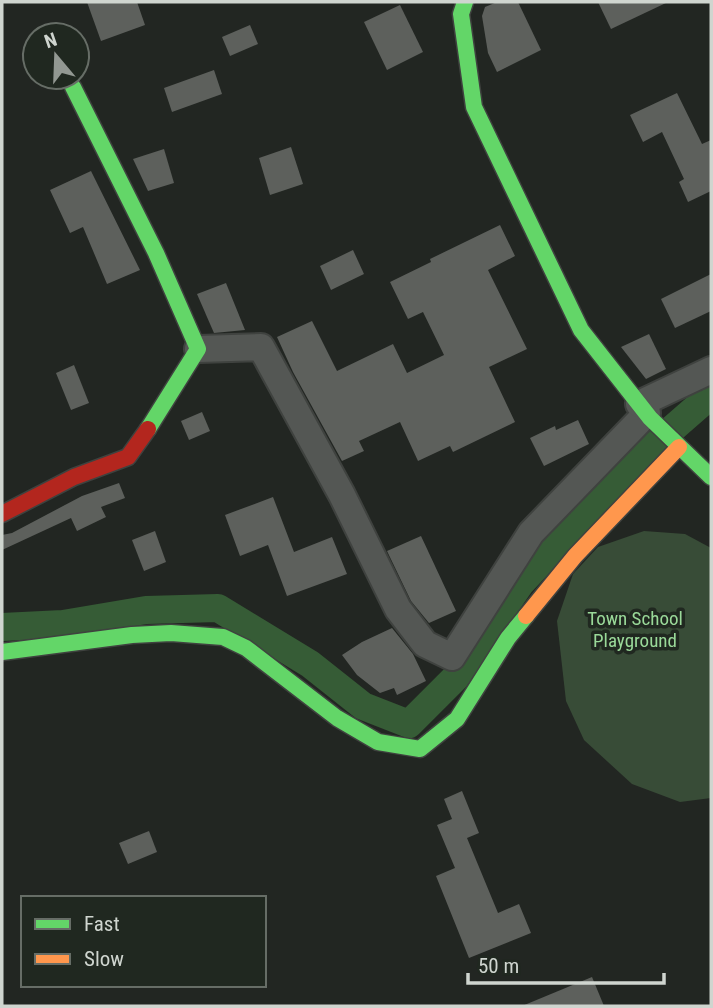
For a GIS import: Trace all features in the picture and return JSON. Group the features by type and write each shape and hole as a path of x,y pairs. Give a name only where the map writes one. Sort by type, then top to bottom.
{"street":[{"path":"465,2 461,14 474,107 581,330 645,412 711,477"},
{"path":"75,91 156,253 198,349"},
{"path":"198,349 261,346 342,495 398,609 425,644 452,657 531,533 645,412 711,370"},
{"path":"2,514 74,477 128,457 154,421 198,349"},
{"path":"2,652 132,635 171,633 223,637 246,648 337,718 379,742 420,749 457,719 508,638 575,556 682,450"}],"green space":[{"name":"Town School Playground","path":"644,531 685,534 711,548 711,798 680,802 632,784 584,740 566,701 557,621 573,574 598,547"}],"building":[{"path":"87,2 137,2 145,25 101,41"},
{"path":"497,2 518,2 541,50 497,72 488,53 482,16 485,7"},
{"path":"598,2 668,2 611,29"},
{"path":"400,5 423,52 387,70 364,22"},
{"path":"250,25 258,44 230,56 222,37"},
{"path":"214,70 222,94 172,112 164,88"},
{"path":"677,93 702,144 711,140 711,191 688,202 679,182 684,179 662,132 643,142 630,115"},
{"path":"291,147 303,184 270,195 259,158"},
{"path":"164,149 174,183 148,191 133,159"},
{"path":"91,171 140,270 107,284 83,227 70,233 50,190"},
{"path":"500,225 515,256 488,270 527,349 489,367 515,422 453,452 450,446 418,461 400,422 359,441 364,451 342,461 277,337 312,321 337,371 393,344 407,373 444,355 423,312 408,319 390,282"},
{"path":"353,250 364,274 331,290 320,266"},
{"path":"711,274 711,311 675,328 661,299"},
{"path":"226,283 245,330 214,333 197,294"},
{"path":"649,334 666,369 646,379 621,347"},
{"path":"74,365 89,403 71,410 56,373"},
{"path":"202,412 210,431 189,440 181,421"},
{"path":"578,420 589,444 544,466 530,438 555,426 556,430"},
{"path":"119,483 125,498 101,507 106,517 77,531 71,518 2,550 2,535 12,533 82,496"},
{"path":"273,497 294,552 332,537 347,574 287,596 268,545 240,556 225,515"},
{"path":"155,531 166,562 144,571 132,540"},
{"path":"421,536 456,611 429,623 411,601 387,551"},
{"path":"392,628 413,654 426,681 397,695 394,688 380,693 357,675 342,655"},
{"path":"462,791 479,833 467,838 498,913 519,904 531,933 469,958 436,876 455,868 437,825 452,819 444,799"},
{"path":"149,831 157,852 128,864 119,843"},
{"path":"592,977 604,1006 522,1006"}],"waterway":[{"path":"2,627 63,624 146,610 218,608 310,664 363,706 409,724 456,677 520,584 633,463 711,395"}],"traffic: fast":[{"path":"465,2 461,14 474,107 581,330 650,418 711,477"},
{"path":"75,91 156,253 198,349 148,429"},
{"path":"2,652 132,635 171,633 223,637 246,648 337,718 378,742 420,749 457,719 508,638 526,616"}],"traffic: slow":[{"path":"526,616 575,556 679,447"}],"traffic: jam":[{"path":"2,514 74,477 128,457 148,429"}]}
